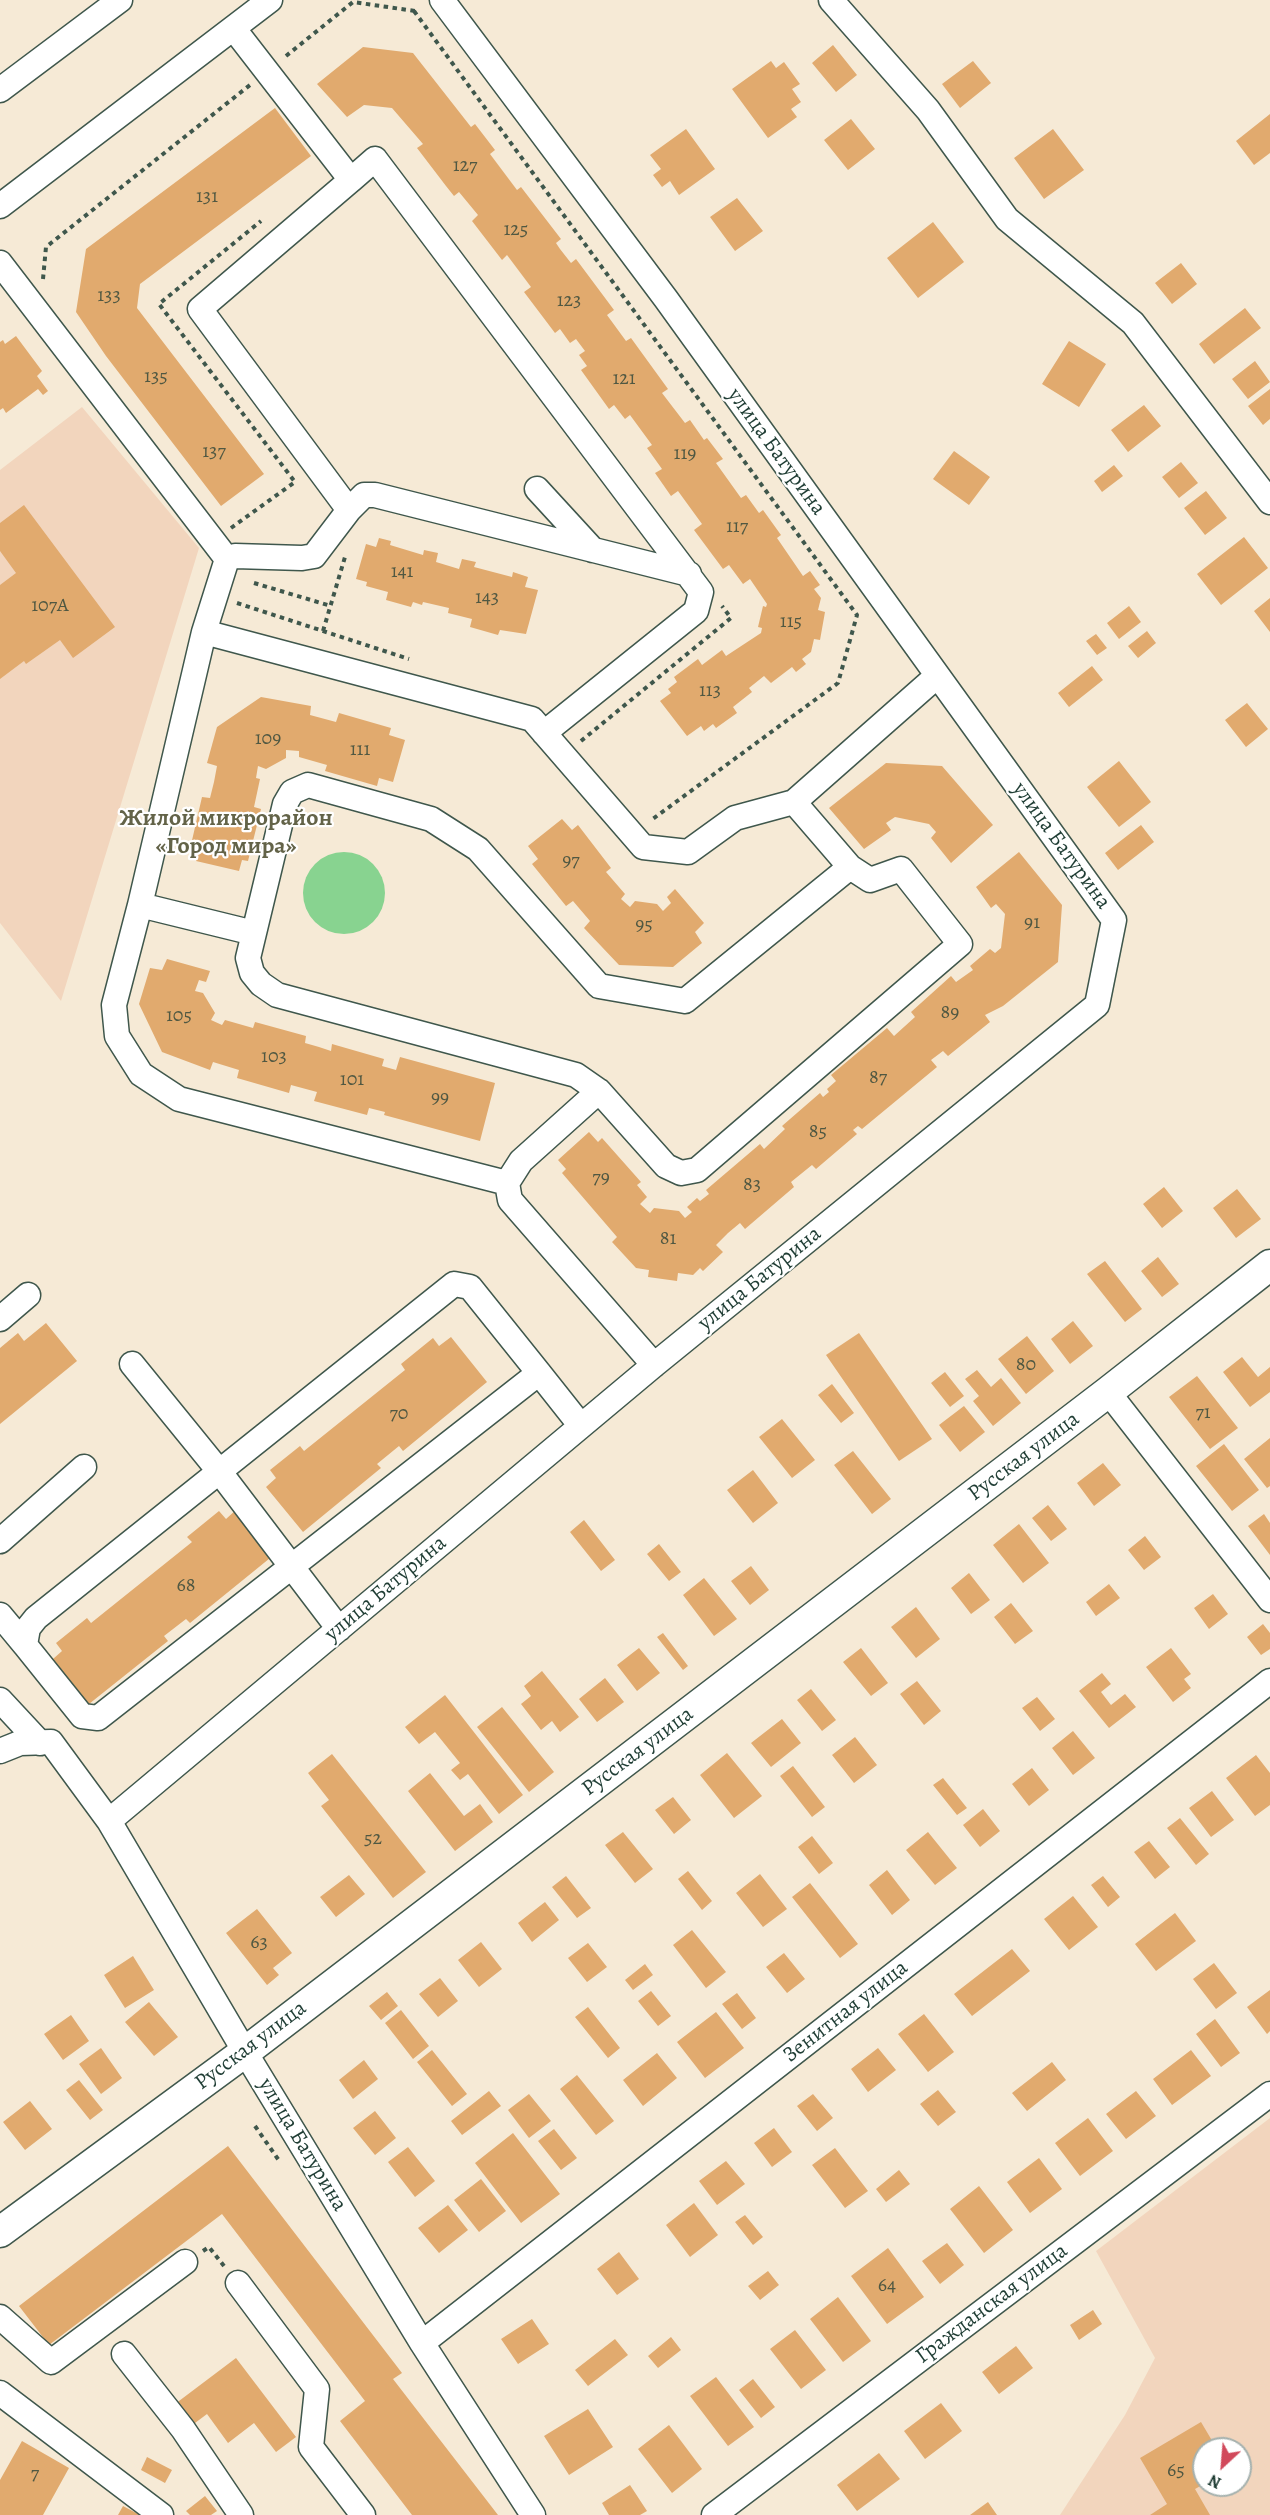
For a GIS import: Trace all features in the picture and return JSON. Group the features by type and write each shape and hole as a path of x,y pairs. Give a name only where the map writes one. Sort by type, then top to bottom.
{"main road":[{"name":"Русская улица","path":"0,2232 245,2052 1108,1392 1270,1265"}],"street":[{"path":"0,90 120,0"},
{"path":"0,206 270,0"},
{"path":"846,5 928,110 1007,219 1133,323 1270,502"},
{"name":"улица Батурина","path":"448,8 666,299 1114,920 1097,1005 654,1365 109,1821 245,2052 422,2343 533,2515"},
{"path":"234,29 351,180"},
{"path":"349,510 200,309 375,159 701,592 696,611 544,733"},
{"path":"0,262 220,550 235,556 302,558 314,556 349,510 364,495 375,495 689,574"},
{"path":"537,489 593,550"},
{"path":"220,550 204,632 114,1005 117,1036 141,1074 179,1099 507,1183"},
{"path":"204,632 532,719 643,847 688,852 735,818 794,802 937,676"},
{"path":"794,802 850,867 870,880 901,869 960,944 697,1170 681,1173 666,1166 599,1091 576,1075 277,995 261,984 252,973 248,958 285,804 292,792 308,785 431,819 478,849 599,986 685,1001 850,867"},
{"path":"140,904 254,933"},
{"path":"599,1091 521,1161 507,1183 510,1200 654,1365"},
{"path":"25,1645 28,1628 36,1618 454,1284 470,1287 581,1426"},
{"path":"0,1319 28,1295"},
{"path":"132,1364 219,1471 339,1629"},
{"path":"0,1615 82,1716 98,1718 539,1373"},
{"path":"1108,1392 1270,1600"},
{"path":"0,1541 84,1467"},
{"name":"Зенитная улица","path":"422,2343 1270,1682"},
{"path":"0,1700 40,1743"},
{"path":"0,1751 20,1743 51,1742 109,1821"},
{"name":"Гражданская улица","path":"714,2515 1270,2094"},
{"path":"0,2317 51,2362 185,2262"},
{"path":"238,2283 316,2389 311,2447 363,2515"},
{"path":"124,2354 183,2429 241,2515"},
{"path":"0,2393 161,2515"}],"path":[{"path":"41,316 46,247 353,2 448,8"},
{"path":"220,550 295,482 159,303 266,218"},
{"path":"253,582 331,606"},
{"path":"255,2126 283,2165"},
{"path":"185,2262 209,2247 238,2283"}],"shaded area":[{"path":"82,407 199,548 61,1001 0,923 0,470"},
{"path":"1270,2118 1270,2515 1060,2515 1125,2415 1155,2358 1096,2251"}],"green space":[{"path":"336,852 352,852 367,859 378,870 385,885 382,909 373,922 352,934 336,934 321,927 310,916 303,901 303,885 310,870 321,859"}],"building":[{"path":"833,45 857,75 836,92 812,63"},
{"path":"363,47 413,53 471,127 475,124 495,150 490,154 517,190 521,187 561,239 556,243 560,249 571,263 576,259 614,310 607,315 626,341 631,338 668,389 662,393 685,423 690,420 704,440 707,438 723,459 716,463 741,498 746,495 759,513 763,510 781,535 777,538 803,576 810,571 820,585 814,589 821,598 818,610 825,612 820,640 814,639 811,652 802,659 806,664 796,672 792,667 771,683 764,676 749,688 752,692 733,707 737,713 716,728 713,724 704,731 701,726 687,736 660,701 671,693 668,689 677,682 674,677 698,659 702,665 722,650 726,656 761,633 762,628 758,627 763,606 766,607 767,604 750,579 743,584 729,565 723,569 694,530 702,524 678,491 671,496 655,473 662,469 647,448 652,445 630,415 625,419 614,405 609,409 581,370 587,366 579,355 585,351 576,339 570,343 560,329 555,333 524,292 531,287 507,255 502,260 472,221 478,215 459,192 454,196 417,148 423,144 392,108 364,105 347,117 317,84"},
{"path":"771,61 776,68 784,62 800,84 792,89 801,102 791,109 797,117 768,138 732,89"},
{"path":"973,61 991,83 960,108 942,84"},
{"path":"275,108 311,156 140,284 137,308 264,474 221,506 106,356 76,312 86,249"},
{"path":"1270,114 1270,153 1254,165 1236,141"},
{"path":"851,119 875,149 848,170 824,140"},
{"path":"686,129 715,169 679,195 670,181 662,187 653,175 661,169 650,155"},
{"path":"1053,129 1084,170 1044,199 1014,158"},
{"path":"737,198 763,231 735,251 710,217"},
{"path":"933,222 964,262 918,298 887,258"},
{"path":"1181,263 1197,284 1172,304 1155,283"},
{"path":"1245,308 1261,328 1214,364 1199,344"},
{"path":"16,336 42,371 37,376 48,391 43,395 38,389 6,413 3,408 0,410 0,342 3,340 5,344"},
{"path":"1069,341 1106,364 1079,407 1042,384"},
{"path":"1255,361 1270,382 1248,399 1232,379"},
{"path":"1270,389 1270,419 1263,425 1248,406"},
{"path":"1144,405 1161,426 1128,452 1111,430"},
{"path":"954,451 990,477 969,505 933,479"},
{"path":"1181,462 1198,483 1179,498 1162,477"},
{"path":"1114,465 1123,476 1102,492 1094,481"},
{"path":"1206,491 1227,518 1205,535 1184,508"},
{"path":"24,505 115,627 73,658 60,640 26,664 24,661 0,679 0,585 16,573 0,551 0,523"},
{"path":"1244,537 1268,568 1221,605 1197,574"},
{"path":"379,538 391,541 390,545 423,555 424,550 438,553 436,562 459,569 462,559 476,562 474,567 512,577 513,572 528,577 525,587 538,590 526,634 500,630 498,635 470,627 472,619 448,613 449,608 423,602 422,605 413,602 411,607 386,600 388,592 366,586 367,582 356,579 366,544 376,547"},
{"path":"1270,598 1270,632 1254,611"},
{"path":"1129,606 1141,622 1119,639 1107,623"},
{"path":"1147,631 1156,643 1138,658 1128,646"},
{"path":"1096,634 1107,648 1097,655 1086,641"},
{"path":"1092,666 1103,680 1069,707 1058,693"},
{"path":"261,697 311,706 310,715 336,722 339,713 391,728 389,735 405,740 393,782 379,778 377,786 325,771 327,765 299,757 299,751 286,750 286,758 266,769 258,766 256,778 260,779 254,807 261,809 248,861 242,860 239,871 196,861 198,852 190,849 202,797 210,798 214,782 217,766 207,763 217,727"},
{"path":"1247,703 1268,729 1246,747 1225,720"},
{"path":"1119,761 1151,802 1119,827 1087,787"},
{"path":"886,763 942,766 993,825 951,863 931,838 936,832 929,824 895,817 886,823 891,830 864,849 829,808"},
{"path":"562,819 572,830 578,825 611,868 606,872 625,894 621,899 630,907 635,901 657,904 663,911 671,903 667,897 675,889 704,923 695,932 702,943 673,967 619,965 584,928 590,921 573,901 566,906 532,864 538,859 528,846"},
{"path":"1141,825 1154,842 1118,870 1105,853"},
{"path":"1019,852 1062,905 1058,962 1003,1006 985,1015 990,1022 948,1056 943,1051 931,1060 937,1067 862,1129 858,1126 853,1130 857,1134 816,1169 812,1165 791,1182 794,1187 745,1229 740,1223 728,1233 716,1245 723,1252 703,1271 700,1268 693,1275 678,1273 677,1281 648,1277 649,1270 636,1268 612,1242 617,1237 562,1173 566,1169 558,1160 589,1132 598,1142 602,1138 641,1182 637,1185 647,1197 640,1204 650,1213 654,1208 679,1211 685,1218 692,1212 687,1207 697,1198 700,1201 709,1194 706,1190 760,1144 764,1149 785,1129 782,1126 820,1093 823,1097 829,1092 827,1089 836,1081 831,1075 887,1028 894,1036 915,1017 911,1012 951,976 956,982 973,970 970,966 990,949 995,953 1001,948 1005,914 996,904 991,908 976,887"},
{"path":"167,959 210,971 206,982 199,980 195,991 203,993 215,1013 211,1020 222,1025 225,1020 253,1028 255,1022 306,1036 305,1043 331,1051 332,1044 384,1059 382,1066 396,1070 400,1057 495,1083 480,1141 384,1115 385,1112 369,1108 367,1115 314,1101 317,1092 291,1085 289,1093 237,1078 239,1070 213,1062 210,1070 162,1052 139,1004 150,968 162,970"},
{"path":"1164,1187 1183,1211 1162,1228 1143,1204"},
{"path":"1237,1189 1261,1219 1236,1238 1213,1208"},
{"path":"1158,1257 1179,1284 1162,1297 1141,1271"},
{"path":"1105,1261 1142,1309 1125,1322 1087,1274"},
{"path":"1073,1321 1093,1346 1070,1364 1051,1339"},
{"path":"46,1323 77,1361 0,1424 0,1348 18,1333 24,1341"},
{"path":"859,1333 932,1439 899,1461 826,1355"},
{"path":"1027,1336 1054,1371 1026,1394 998,1359"},
{"path":"451,1337 487,1382 403,1451 399,1446 377,1464 381,1468 303,1532 266,1487 276,1478 270,1470 300,1446 304,1451 405,1370 401,1364 433,1338 439,1346"},
{"path":"1242,1357 1258,1377 1270,1367 1270,1392 1250,1407 1223,1372"},
{"path":"977,1370 991,1387 1001,1378 1021,1403 993,1426 973,1401 979,1396 965,1379"},
{"path":"945,1372 964,1396 950,1407 931,1383"},
{"path":"1197,1376 1238,1428 1210,1449 1169,1397"},
{"path":"832,1384 854,1413 841,1423 818,1395"},
{"path":"964,1406 985,1432 960,1452 939,1425"},
{"path":"782,1419 815,1460 792,1478 759,1437"},
{"path":"1270,1438 1270,1486 1267,1488 1244,1459"},
{"path":"1224,1444 1259,1490 1232,1511 1196,1466"},
{"path":"853,1451 891,1499 872,1514 834,1465"},
{"path":"1103,1463 1121,1485 1094,1506 1077,1483"},
{"path":"753,1470 778,1503 753,1523 727,1490"},
{"path":"1048,1505 1067,1529 1051,1541 1032,1518"},
{"path":"237,1509 275,1554 190,1623 186,1619 164,1636 168,1641 89,1704 53,1659 62,1651 56,1643 87,1618 91,1623 192,1542 187,1537 219,1511 226,1519"},
{"path":"1264,1514 1270,1523 1270,1555 1248,1526"},
{"path":"584,1520 615,1560 601,1571 570,1532"},
{"path":"1019,1524 1049,1563 1023,1583 993,1545"},
{"path":"1145,1536 1161,1557 1144,1570 1128,1550"},
{"path":"659,1544 681,1572 669,1581 647,1554"},
{"path":"751,1566 769,1590 750,1605 731,1581"},
{"path":"969,1573 990,1600 971,1614 951,1588"},
{"path":"704,1578 737,1619 714,1636 683,1595"},
{"path":"1109,1584 1120,1598 1096,1616 1086,1602"},
{"path":"1213,1594 1228,1614 1209,1629 1194,1608"},
{"path":"1011,1603 1033,1631 1015,1644 994,1617"},
{"path":"916,1607 940,1639 916,1658 891,1627"},
{"path":"1263,1624 1270,1633 1270,1649 1261,1655 1247,1637"},
{"path":"663,1633 688,1666 683,1670 657,1637"},
{"path":"639,1648 660,1673 637,1691 617,1665"},
{"path":"861,1648 888,1683 871,1696 843,1662"},
{"path":"1171,1648 1191,1674 1184,1679 1191,1688 1173,1702 1146,1667"},
{"path":"542,1671 579,1717 560,1732 552,1721 541,1730 521,1704 531,1696 524,1686"},
{"path":"1102,1673 1111,1684 1101,1692 1111,1705 1125,1694 1136,1707 1109,1728 1079,1691"},
{"path":"605,1678 624,1702 597,1722 579,1699"},
{"path":"917,1681 941,1711 924,1725 900,1694"},
{"path":"811,1689 836,1720 822,1731 797,1700"},
{"path":"445,1695 523,1795 499,1814 468,1774 460,1780 451,1770 460,1763 435,1732 419,1744 405,1727"},
{"path":"1037,1697 1055,1719 1040,1731 1022,1708"},
{"path":"502,1707 554,1772 529,1792 477,1727"},
{"path":"782,1719 801,1743 771,1767 751,1743"},
{"path":"1073,1731 1095,1758 1073,1775 1052,1748"},
{"path":"855,1737 877,1765 854,1783 832,1755"},
{"path":"727,1753 762,1796 734,1818 700,1775"},
{"path":"332,1754 426,1872 393,1898 321,1806 329,1800 308,1773"},
{"path":"1256,1755 1270,1773 1270,1805 1255,1816 1226,1778"},
{"path":"793,1766 825,1807 812,1817 780,1776"},
{"path":"1032,1768 1049,1790 1029,1806 1012,1784"},
{"path":"430,1773 464,1816 480,1804 493,1822 455,1851 408,1791"},
{"path":"943,1778 967,1808 957,1815 933,1785"},
{"path":"1212,1791 1234,1820 1211,1837 1189,1808"},
{"path":"673,1797 691,1820 674,1834 655,1810"},
{"path":"983,1809 1000,1831 980,1847 963,1825"},
{"path":"1180,1818 1209,1854 1196,1865 1167,1828"},
{"path":"623,1832 653,1869 635,1883 605,1845"},
{"path":"928,1832 957,1868 935,1885 906,1850"},
{"path":"812,1836 833,1863 819,1874 798,1847"},
{"path":"1149,1841 1170,1867 1155,1879 1134,1852"},
{"path":"887,1870 910,1900 892,1915 869,1885"},
{"path":"688,1871 712,1901 702,1910 678,1879"},
{"path":"760,1874 787,1909 763,1927 736,1893"},
{"path":"349,1875 365,1894 336,1917 320,1897"},
{"path":"566,1876 591,1908 577,1918 552,1887"},
{"path":"1103,1876 1120,1897 1108,1907 1091,1885"},
{"path":"810,1883 858,1944 840,1958 792,1897"},
{"path":"1073,1896 1098,1927 1069,1950 1044,1919"},
{"path":"545,1902 559,1920 532,1942 518,1923"},
{"path":"257,1909 292,1953 273,1968 279,1975 267,1985 226,1933"},
{"path":"1175,1913 1196,1941 1156,1971 1135,1944"},
{"path":"692,1930 726,1972 706,1988 673,1945"},
{"path":"481,1942 502,1969 479,1987 458,1960"},
{"path":"588,1943 607,1967 587,1982 568,1958"},
{"path":"1012,1949 1030,1971 972,2016 954,1994"},
{"path":"784,1953 805,1979 787,1993 766,1967"},
{"path":"133,1956 154,1990 125,2008 104,1975"},
{"path":"1214,1963 1237,1993 1216,2009 1193,1979"},
{"path":"645,1964 653,1975 633,1990 625,1980"},
{"path":"440,1978 458,2001 438,2017 419,1994"},
{"path":"1270,1990 1270,2031 1267,2034 1247,2007"},
{"path":"651,1991 671,2016 658,2026 638,2001"},
{"path":"387,1992 398,2006 381,2020 369,2006"},
{"path":"737,1993 756,2018 742,2029 722,2004"},
{"path":"149,2002 178,2037 154,2056 125,2022"},
{"path":"588,2007 620,2048 608,2058 575,2017"},
{"path":"401,2010 429,2046 413,2059 385,2023"},
{"path":"716,2012 744,2048 705,2078 677,2042"},
{"path":"924,2014 954,2052 928,2072 898,2034"},
{"path":"71,2015 89,2041 63,2060 44,2034"},
{"path":"1215,2019 1240,2053 1221,2067 1196,2034"},
{"path":"101,2048 122,2078 101,2094 79,2064"},
{"path":"878,2048 896,2070 868,2092 851,2069"},
{"path":"432,2050 467,2094 452,2106 417,2062"},
{"path":"1191,2050 1211,2076 1172,2105 1153,2079"},
{"path":"657,2053 677,2078 643,2106 623,2080"},
{"path":"364,2060 378,2079 353,2099 339,2080"},
{"path":"1052,2062 1066,2080 1027,2111 1012,2093"},
{"path":"577,2075 614,2121 596,2135 560,2089"},
{"path":"79,2080 103,2110 90,2120 66,2090"},
{"path":"938,2090 956,2112 938,2126 920,2104"},
{"path":"489,2091 501,2106 462,2135 451,2121"},
{"path":"1136,2091 1156,2116 1126,2139 1106,2114"},
{"path":"529,2094 551,2121 529,2138 508,2110"},
{"path":"813,2094 833,2118 817,2131 797,2106"},
{"path":"30,2101 52,2129 25,2150 3,2122"},
{"path":"375,2111 396,2138 375,2155 353,2128"},
{"path":"1088,2118 1113,2151 1080,2176 1055,2143"},
{"path":"774,2128 792,2152 772,2167 754,2143"},
{"path":"554,2129 577,2158 561,2170 538,2141"},
{"path":"513,2133 560,2194 521,2223 475,2163"},
{"path":"228,2146 402,2373 393,2379 498,2515 412,2515 340,2421 365,2401 222,2214 49,2345 19,2306"},
{"path":"408,2147 435,2181 415,2197 388,2162"},
{"path":"835,2148 868,2191 845,2208 812,2165"},
{"path":"1039,2158 1062,2189 1030,2213 1007,2182"},
{"path":"726,2161 745,2184 717,2205 699,2181"},
{"path":"899,2170 910,2184 886,2202 876,2189"},
{"path":"481,2179 506,2211 479,2232 454,2200"},
{"path":"979,2186 1013,2230 984,2253 950,2209"},
{"path":"694,2203 718,2235 690,2257 666,2225"},
{"path":"448,2205 468,2230 439,2253 418,2228"},
{"path":"745,2215 763,2237 753,2245 735,2222"},
{"path":"947,2243 964,2265 940,2284 922,2261"},
{"path":"888,2248 924,2297 887,2324 851,2276"},
{"path":"619,2252 639,2279 617,2295 597,2269"},
{"path":"768,2271 779,2285 760,2300 748,2286"},
{"path":"838,2297 871,2341 843,2362 810,2319"},
{"path":"1093,2310 1102,2324 1079,2340 1070,2325"},
{"path":"532,2319 549,2344 518,2364 501,2339"},
{"path":"795,2330 826,2370 801,2389 770,2349"},
{"path":"671,2337 681,2350 658,2368 648,2356"},
{"path":"615,2339 628,2355 588,2386 575,2370"},
{"path":"1016,2346 1033,2368 999,2394 982,2372"},
{"path":"236,2358 296,2437 276,2452 254,2423 228,2443 207,2414 191,2426 175,2404"},
{"path":"716,2377 754,2427 728,2446 690,2396"},
{"path":"753,2379 775,2407 761,2418 739,2390"},
{"path":"941,2403 962,2431 925,2459 904,2431"},
{"path":"588,2409 613,2447 569,2475 544,2436"},
{"path":"1201,2422 1210,2437 1192,2437 1192,2497 1200,2497 1210,2515 1150,2515 1167,2504 1140,2458"},
{"path":"669,2425 702,2469 672,2493 638,2449"},
{"path":"22,2441 69,2468 43,2515 0,2515 0,2480"},
{"path":"879,2453 900,2479 857,2511 837,2485"},
{"path":"147,2457 172,2470 165,2483 141,2470"},
{"path":"630,2485 647,2511 640,2515 609,2515 602,2503"},
{"path":"205,2496 217,2511 211,2515 190,2515 186,2511"},
{"path":"988,2502 997,2515 970,2515"},
{"path":"123,2506 140,2515 118,2515"}],"district":[{"name":"Жилой микрорайон «Город мира»","path":"226,833"}]}
